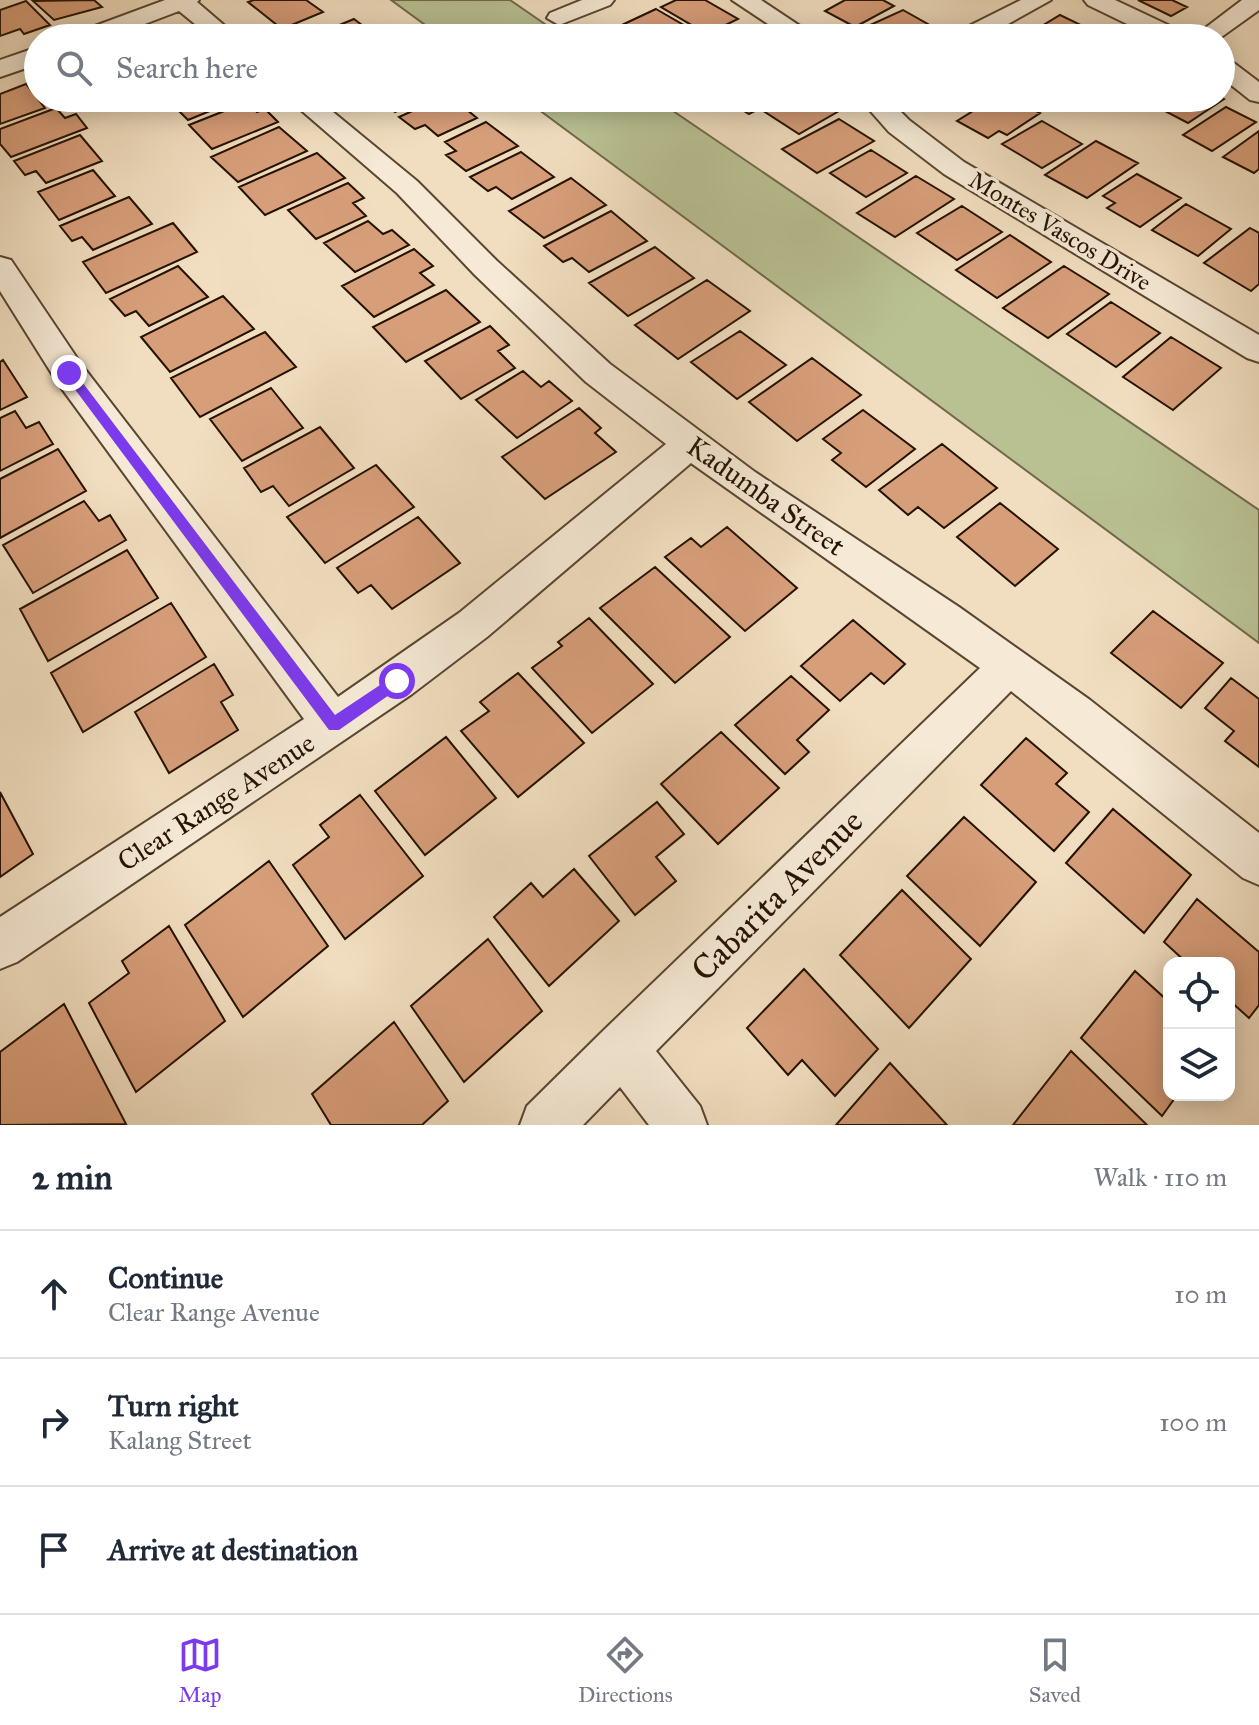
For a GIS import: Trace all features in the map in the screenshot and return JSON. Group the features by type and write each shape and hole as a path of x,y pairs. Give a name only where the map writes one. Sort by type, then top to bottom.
{"street":[{"path":"559,18 602,0"},
{"path":"744,0 783,24"},
{"path":"992,24 1039,0"},
{"path":"1096,0 1147,24"},
{"path":"1224,24 1258,0"},
{"path":"123,24 185,1 211,24"},
{"path":"0,69 24,60"},
{"path":"1235,76 1259,94"},
{"name":"Kadumba Street","path":"317,112 407,187 598,373 690,444 1009,666 1259,862"},
{"name":"Montes Vascos Drive","path":"886,112 954,168 1259,350"},
{"path":"1,272 69,373 334,725"},
{"name":"Clear Range Avenue","path":"0,945 334,725 473,625 690,444"},
{"name":"Cabarita Avenue","path":"546,1125 1009,666"},
{"path":"622,1048 681,1125"}],"green space":[{"path":"391,0 510,0 545,24 424,24"},
{"path":"542,112 675,112 1259,510 1259,643"}],"building":[{"path":"94,0 102,7 54,20 33,1"},
{"path":"306,0 323,12 294,24 276,24 248,2"},
{"path":"676,0 705,0 738,19 728,24 690,24 661,7"},
{"path":"845,0 883,0 894,6 861,24 849,24 825,11"},
{"path":"1138,0 1172,0 1187,7 1171,16"},
{"path":"26,1 49,24 24,24 24,34 20,29 0,36 0,10"},
{"path":"656,9 682,24 624,24"},
{"path":"903,10 928,24 872,24"},
{"path":"1060,15 1079,24 1045,24"},
{"path":"354,19 361,24 342,24"},
{"path":"24,85 24,112 34,112 0,124 0,94"},
{"path":"45,112 60,112 65,118 76,114 87,128 11,157 0,144 0,129"},
{"path":"180,112 208,112 188,120"},
{"path":"222,112 268,112 278,122 212,149 189,125"},
{"path":"410,112 470,112 477,118 438,136 425,125 415,129 399,117"},
{"path":"765,112 837,112 799,134"},
{"path":"971,112 1040,113 1007,135 999,131 988,138 957,121"},
{"path":"1167,112 1204,112 1188,123"},
{"path":"1218,112 1235,112 1256,122 1212,151 1183,135"},
{"path":"839,119 874,141 817,173 782,149"},
{"path":"1042,121 1082,144 1042,168 1002,144"},
{"path":"486,122 518,146 466,171 446,155 456,151 445,142"},
{"path":"279,127 307,151 238,182 211,157"},
{"path":"1259,131 1259,169 1254,173 1223,157"},
{"path":"80,135 102,161 46,183 36,171 25,175 14,161"},
{"path":"1096,141 1138,163 1087,198 1045,175"},
{"path":"871,150 907,173 866,197 830,173"},
{"path":"521,152 554,177 512,199 496,187 488,191 470,177"},
{"path":"317,153 345,178 265,215 239,187"},
{"path":"93,170 115,196 59,220 38,192"},
{"path":"1137,174 1181,198 1140,227 1107,208 1115,203 1103,196"},
{"path":"916,176 954,199 895,237 857,213"},
{"path":"571,178 606,205 544,238 509,211"},
{"path":"348,183 364,198 353,203 366,216 316,239 288,210"},
{"path":"129,197 152,224 93,250 82,237 72,241 60,226"},
{"path":"1186,204 1231,229 1198,256 1152,230"},
{"path":"962,206 1002,232 957,260 917,233"},
{"path":"611,211 647,241 589,272 572,258 563,262 544,246"},
{"path":"368,221 383,234 392,230 409,245 355,272 324,243"},
{"path":"173,223 197,252 106,293 83,262"},
{"path":"1250,228 1259,233 1259,284 1251,291 1204,263"},
{"path":"1010,235 1051,262 997,298 956,270"},
{"path":"655,247 694,278 628,316 589,283"},
{"path":"414,249 433,266 420,273 434,285 374,317 342,286"},
{"path":"178,266 208,297 149,326 136,311 125,316 110,299"},
{"path":"1064,266 1109,294 1048,338 1003,308"},
{"path":"707,280 750,311 678,359 635,325"},
{"path":"446,290 480,322 406,362 373,327"},
{"path":"223,296 254,329 170,372 141,337"},
{"path":"1111,302 1160,333 1116,367 1067,334"},
{"path":"490,326 509,345 498,351 515,368 461,399 425,361"},
{"path":"740,331 786,365 737,399 691,362"},
{"path":"265,332 296,367 200,417 171,378"},
{"path":"1171,337 1221,368 1173,410 1123,377"},
{"path":"812,358 861,395 797,441 749,402"},
{"path":"3,360 27,397 0,410 0,362"},
{"path":"523,371 541,387 549,381 572,401 517,438 476,400"},
{"path":"271,388 303,428 242,461 210,419"},
{"path":"579,408 601,428 595,433 616,452 545,499 502,457"},
{"path":"863,410 915,449 866,487 832,460 841,453 823,439"},
{"path":"15,411 26,428 39,422 53,444 0,471 0,418"},
{"path":"320,427 354,468 289,506 273,486 261,492 244,468"},
{"path":"942,444 997,488 944,528 918,507 908,515 879,490"},
{"path":"58,449 86,491 0,538 0,479"},
{"path":"376,465 414,507 325,563 287,517"},
{"path":"84,501 99,521 110,515 126,540 33,593 3,545"},
{"path":"1000,503 1058,549 1015,586 957,537"},
{"path":"418,517 460,563 392,609 371,585 358,593 337,568"},
{"path":"727,527 797,588 745,631 665,557 691,538 701,547"},
{"path":"127,550 158,598 48,661 20,609"},
{"path":"655,567 730,637 675,683 600,608"},
{"path":"171,603 206,657 83,732 51,673"},
{"path":"1153,611 1223,663 1181,708 1111,653"},
{"path":"589,618 653,684 592,733 532,668 562,646 558,642"},
{"path":"853,620 905,664 884,684 871,673 840,701 801,666"},
{"path":"214,664 233,695 221,702 238,730 169,773 135,712"},
{"path":"518,673 584,743 518,797 461,731 489,711 480,702"},
{"path":"791,676 829,710 797,740 809,752 785,774 735,725"},
{"path":"1231,678 1259,699 1259,767 1225,741 1234,731 1205,708"},
{"path":"721,732 779,788 718,844 661,784"},
{"path":"446,737 496,798 425,855 375,791"},
{"path":"1026,738 1067,773 1056,784 1089,812 1054,851 981,785"},
{"path":"0,792 33,854 0,877"},
{"path":"360,795 423,876 345,939 293,865 329,837 320,825"},
{"path":"657,802 684,834 656,857 676,881 635,915 589,856"},
{"path":"1113,809 1191,875 1144,933 1066,863"},
{"path":"964,817 1036,882 980,946 907,876"},
{"path":"269,861 328,946 243,1017 185,925"},
{"path":"574,869 619,921 549,986 494,917 531,883 543,897"},
{"path":"902,890 971,959 909,1028 840,955"},
{"path":"1197,899 1259,952 1259,1005 1249,1018 1235,1005 1235,957 1180,957 1164,942"},
{"path":"169,926 225,1021 136,1092 89,1003 129,973 122,961"},
{"path":"488,939 542,1011 464,1082 411,1006"},
{"path":"804,969 878,1049 835,1096 802,1060 788,1075 747,1028"},
{"path":"1135,971 1163,997 1163,1101 1173,1101 1162,1116 1081,1038"},
{"path":"64,1004 126,1124 0,1125 0,1052"},
{"path":"394,1022 448,1101 422,1125 331,1125 312,1094"},
{"path":"1071,1051 1147,1125 1013,1125"},
{"path":"890,1063 947,1125 836,1125"}],"route":[{"path":"69,373 334,725 397,681"}]}
